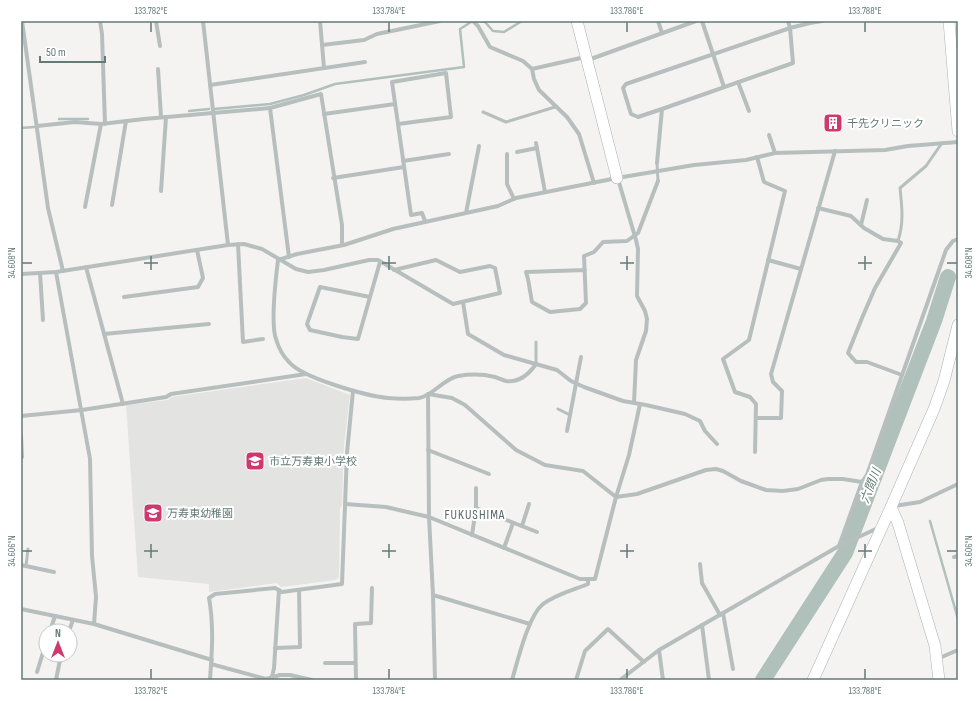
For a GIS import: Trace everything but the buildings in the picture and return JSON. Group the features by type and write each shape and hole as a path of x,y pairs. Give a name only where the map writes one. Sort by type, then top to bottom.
{"street":[{"path":"22,21 48,208 63,271"},
{"path":"85,208 103,124 102,34 100,21"},
{"path":"156,21 160,46"},
{"path":"203,21 228,245"},
{"path":"320,21 324,68"},
{"path":"322,46 364,40 377,34 440,21"},
{"path":"473,21 478,26 490,47 522,61 532,69 534,79 539,90 567,117 579,134 594,183"},
{"path":"577,21 617,178 638,249 637,296 645,311 647,319 646,331 636,360 634,403"},
{"path":"658,21 662,33"},
{"path":"532,69 587,58 696,21"},
{"path":"702,21 724,87"},
{"path":"788,21 790,28 793,63 662,109 638,116 630,114 623,88 626,84 790,28 822,21"},
{"path":"949,21 958,131"},
{"path":"210,85 365,62"},
{"path":"158,69 161,117"},
{"path":"398,124 451,117 446,73 392,82 403,161 411,215 422,213 425,222"},
{"path":"738,82 749,111"},
{"path":"37,126 75,122 103,124 161,117 270,108 321,94 333,178 342,225 342,245"},
{"path":"324,114 395,104"},
{"path":"270,108 288,257"},
{"path":"657,163 662,109"},
{"path":"161,191 166,117"},
{"path":"112,206 126,121"},
{"path":"769,135 775,153"},
{"path":"278,260 342,245 393,229 498,206 514,199 617,178 694,165 746,160 775,153 885,150 908,146 958,142"},
{"path":"466,212 479,146"},
{"path":"517,152 537,146 545,192"},
{"path":"756,418 780,418 782,391 772,382 771,374 835,151"},
{"path":"403,161 449,154"},
{"path":"507,154 507,184 514,199"},
{"path":"755,452 756,404 750,397 735,392 723,358 749,340 785,192 764,182 757,157"},
{"path":"333,178 404,167"},
{"path":"585,270 526,272 532,302 550,312 580,309 586,303 585,270 584,256 594,252 603,242 627,241 638,233 658,181"},
{"path":"861,225 867,200"},
{"path":"818,208 851,216 861,225 882,239 898,241 901,243 875,288 848,353 856,362 867,362 902,375"},
{"path":"841,545 862,482 867,475 946,250 953,241 958,238"},
{"path":"238,244 243,342 264,339"},
{"path":"21,274 56,272 228,245 244,244 262,249 296,270 308,272 369,260 378,260 380,262 453,304 500,293 495,268 490,266 460,272 436,260 394,270"},
{"path":"124,297 198,287 203,278 197,250"},
{"path":"278,260 273,324 275,338 290,363 307,374 354,391 389,398 420,398 454,377 482,375 496,377 506,381 514,381 523,378 536,364"},
{"path":"768,260 801,269"},
{"path":"370,297 320,287 307,324 310,330 358,339 370,297 380,262"},
{"path":"86,267 123,404"},
{"path":"56,272 90,459 92,556 96,597 94,624"},
{"path":"40,273 43,320"},
{"path":"463,302 468,334 504,355 556,370 576,384 623,402 640,404 685,414 700,421 705,431 717,444"},
{"path":"104,334 209,324"},
{"path":"813,680 934,409 944,381 958,325"},
{"path":"567,431 581,357"},
{"path":"21,416 123,404 166,397 171,394 307,374"},
{"path":"210,680 212,662 212,618 209,598 215,594 275,588 282,592 342,584 347,453 354,391"},
{"path":"428,394 452,398 465,405 516,450 545,465 583,471 616,497 637,494 706,470 716,469 723,471 741,482 766,490 783,491 828,479 844,479 862,482"},
{"path":"428,394 428,517 433,595 435,680"},
{"path":"345,504 386,507 428,517 580,579 595,579 616,497 629,455 640,404"},
{"path":"21,436 22,457"},
{"path":"428,450 489,474"},
{"path":"891,507 920,502 958,484"},
{"path":"472,535 476,508 476,488"},
{"path":"522,526 529,504"},
{"path":"891,507 898,523 935,646 939,680"},
{"path":"476,508 537,532"},
{"path":"504,548 514,523"},
{"path":"620,680 660,650 702,625 841,545 882,527"},
{"path":"700,564 702,584 722,614 732,669"},
{"path":"21,565 54,572"},
{"path":"512,680 530,624 536,611 543,604 565,592 588,584 588,579"},
{"path":"356,680 354,624 372,623 372,588"},
{"path":"272,677 274,668 278,590"},
{"path":"275,648 300,648 299,590"},
{"path":"433,595 530,624"},
{"path":"21,609 94,624 266,679 280,675 290,675 312,680"},
{"path":"53,623 55,616"},
{"path":"702,625 709,680"},
{"path":"576,680 586,651 608,629 644,662"},
{"path":"660,650 663,680"},
{"path":"937,659 958,650"},
{"path":"37,672 40,663"},
{"path":"56,680 59,663"},
{"path":"324,664 355,663"}],"lane":[{"path":"483,112 506,122 555,107"},
{"path":"898,241 902,230 900,188 926,166 942,143"},
{"path":"657,163 658,181"},
{"path":"536,342 536,364"},
{"path":"558,409 570,415"},
{"path":"26,566 28,549"}],"shaded area":[{"path":"306,378 350,395 344,445 342,505 340,509 339,577 336,580 281,587 277,583 209,592 209,584 138,577 126,405 168,400 171,397"}],"waterway":[{"path":"480,21 485,22 493,31 504,32 522,21"},
{"path":"214,109 270,104 304,95 335,84 464,67 460,29 471,22"},
{"path":"189,111 209,109"},
{"path":"59,119 88,119"},
{"path":"21,128 34,127"},
{"name":"六間川","path":"763,680 845,553 934,321 948,277"},
{"path":"930,521 958,619"}],"place":[{"name":"千先クリニック","path":"833,123"},
{"name":"市立万寿東小学校","path":"255,461"},
{"name":"万寿東幼稚園","path":"153,513"}],"district":[{"name":"FUKUSHIMA","path":"475,515"}]}
